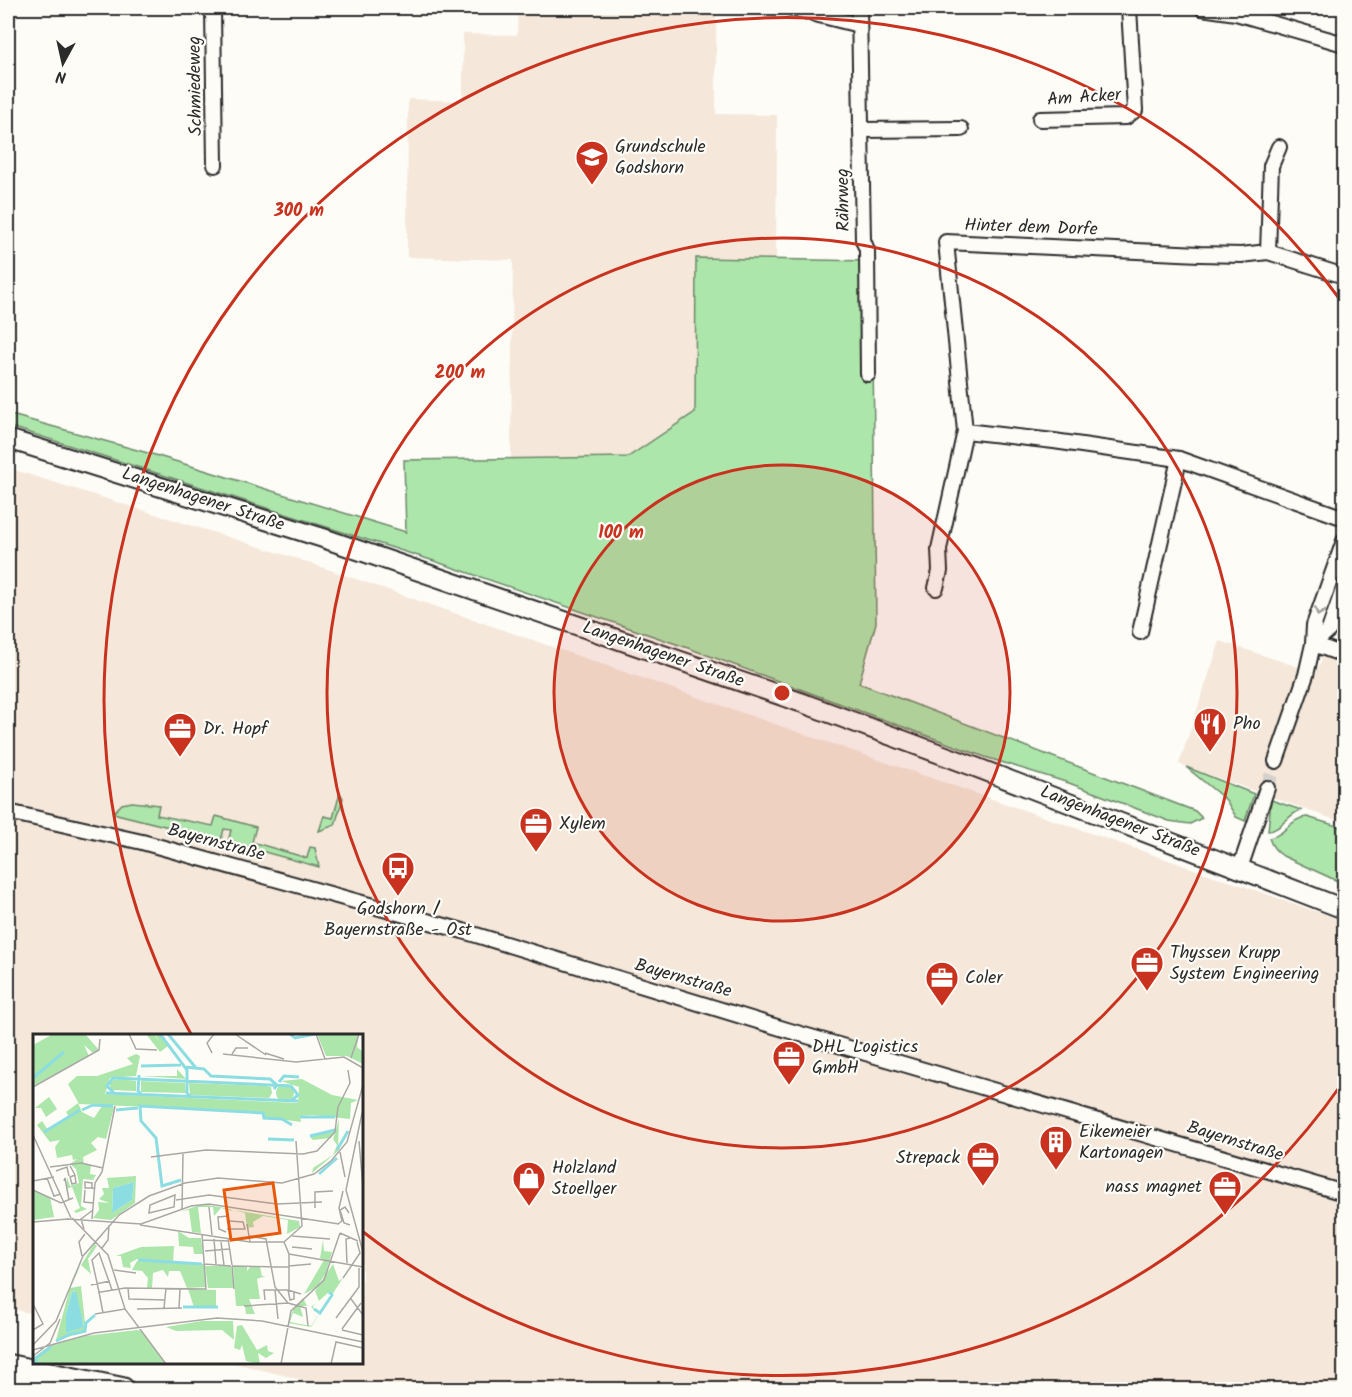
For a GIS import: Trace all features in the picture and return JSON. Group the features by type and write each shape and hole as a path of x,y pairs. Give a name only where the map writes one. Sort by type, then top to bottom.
{"highway":[{"path":"8,1367 122,1389"}],"main road":[{"name":"Langenhagener Straße","path":"8,439 323,538 789,699 970,765 1344,909"}],"street":[{"name":"Schmiedeweg","path":"213,8 215,165"},
{"path":"791,8 859,26"},
{"name":"Rährweg","path":"859,8 863,240 867,250 868,374"},
{"name":"Am Acker","path":"1040,119 1126,117 1135,110 1129,8"},
{"path":"1202,8 1236,13 1344,44"},
{"path":"861,130 961,129"},
{"path":"1268,252 1271,166 1279,147"},
{"name":"Hinter dem Dorfe","path":"936,588 940,572 939,549 965,431 946,243 1200,254 1241,255 1268,252 1344,276"},
{"path":"965,431 1179,459 1344,518"},
{"path":"1140,632 1179,459"},
{"path":"1276,762 1306,675 1313,644 1314,625 1344,541"},
{"path":"1313,644 1329,630 1344,587"},
{"path":"1313,644 1344,655"},
{"path":"1239,868 1267,788"},
{"name":"Bayernstraße","path":"8,812 142,842 452,928 798,1033 1344,1193"}],"shaded area":[{"name":"Grundschule Godshorn","path":"518,8 716,8 716,114 777,115 776,260 696,259 695,412 628,457 511,458 513,260 407,257 408,99 463,101 463,34 517,35"},
{"path":"8,468 298,559 1344,921 1344,1389 344,1390 238,1364 363,1364 363,1034 33,1034 33,1314 8,1308"},
{"path":"1220,641 1316,673 1324,654 1344,661 1344,823 1179,764"}],"green space":[{"path":"696,258 872,261 876,623 859,683 1195,811 1202,818 1190,824 1169,821 1069,783 985,757 688,648 434,561 8,426 8,414 155,455 406,532 404,460 628,457 695,412"},
{"path":"1186,767 1254,794 1245,821 1236,817 1226,800"},
{"path":"340,793 343,798 335,825 319,831 324,816 333,818"},
{"path":"1271,800 1301,810 1268,831"},
{"path":"132,802 159,805 157,815 213,826 216,816 256,827 252,842 307,858 310,847 315,848 319,867 228,842 231,830 224,829 221,840 113,813 122,804"},
{"path":"1307,817 1344,828 1344,884 1283,856 1271,844 1269,838 1275,837 1296,820"}],"tunnel":[{"path":"1267,788 1276,761"}],"place":[{"name":"Grundschule Godshorn","path":"592,186"},
{"name":"Pho","path":"1210,753"},
{"name":"Dr. Hopf","path":"180,758"},
{"name":"Xylem","path":"536,853"},
{"name":"Godshorn / Bayernstraße - Ost","path":"398,897"},
{"name":"Thyssen Krupp System Engineering","path":"1147,992"},
{"name":"Coler","path":"942,1007"},
{"name":"DHL Logistics GmbH","path":"789,1086"},
{"name":"Eikemeier Kartonagen","path":"1056,1171"},
{"name":"Strepack","path":"983,1187"},
{"name":"Holzland Stoellger","path":"529,1207"},
{"name":"nass magnet","path":"1225,1216"}]}
